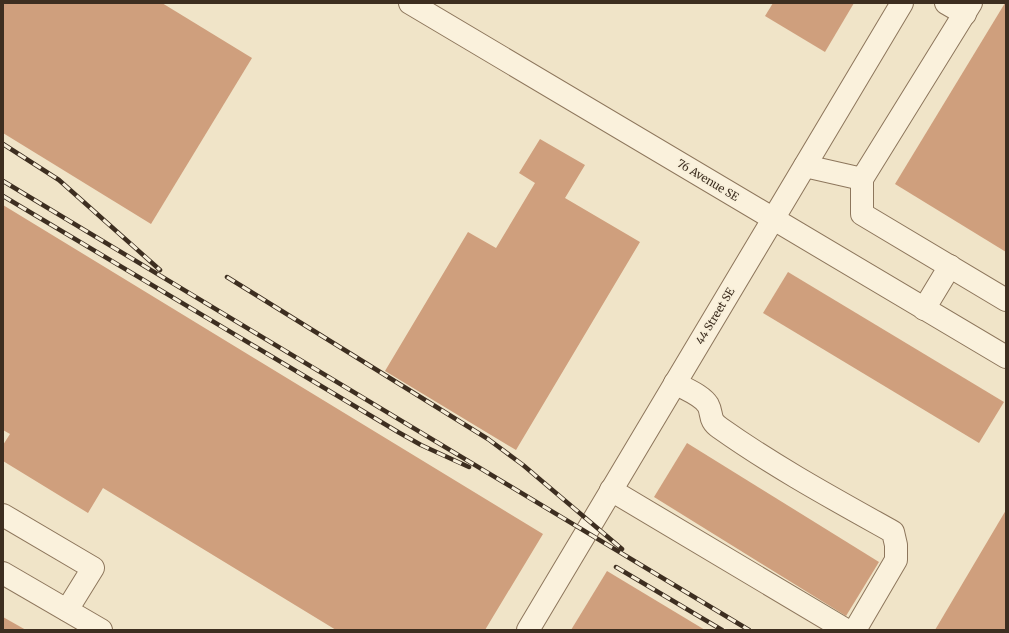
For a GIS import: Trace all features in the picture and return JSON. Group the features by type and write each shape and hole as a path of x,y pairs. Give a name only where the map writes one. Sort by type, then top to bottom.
{"street":[{"name":"76 Avenue SE","path":"410,3 1006,357"},
{"name":"44 Street SE","path":"528,630 902,3"},
{"path":"961,7 862,179 862,214 1006,300"},
{"path":"805,166 862,179"},
{"path":"924,309 950,266"},
{"path":"675,383 704,400 709,406 710,417 717,426 760,456 893,532 896,545 896,560 855,630"},
{"path":"611,490 846,630"},
{"path":"3,515 93,568 67,610"},
{"path":"3,573 101,630"}],"building":[{"path":"3,3 162,3 252,58 151,224 3,133"},
{"path":"773,3 854,3 825,52 765,16"},
{"path":"1006,3 1006,252 895,184"},
{"path":"540,139 585,165 565,198 640,242 516,450 385,371 468,232 496,248 535,183 519,173"},
{"path":"3,205 543,534 485,630 336,630 103,488 88,513 3,461 3,445 10,434 3,430"},
{"path":"788,272 1004,402 979,443 763,313"},
{"path":"687,443 879,562 846,616 654,497"},
{"path":"1006,510 1006,630 935,630"},
{"path":"607,571 705,630 571,630"},
{"path":"3,617 26,630 3,630"}],"railway":[{"path":"3,144 59,180 160,270"},
{"path":"3,181 749,630"},
{"path":"3,196 398,432 421,445 469,467"},
{"path":"227,277 488,439 523,465 622,549"},
{"path":"616,567 722,630"}]}
